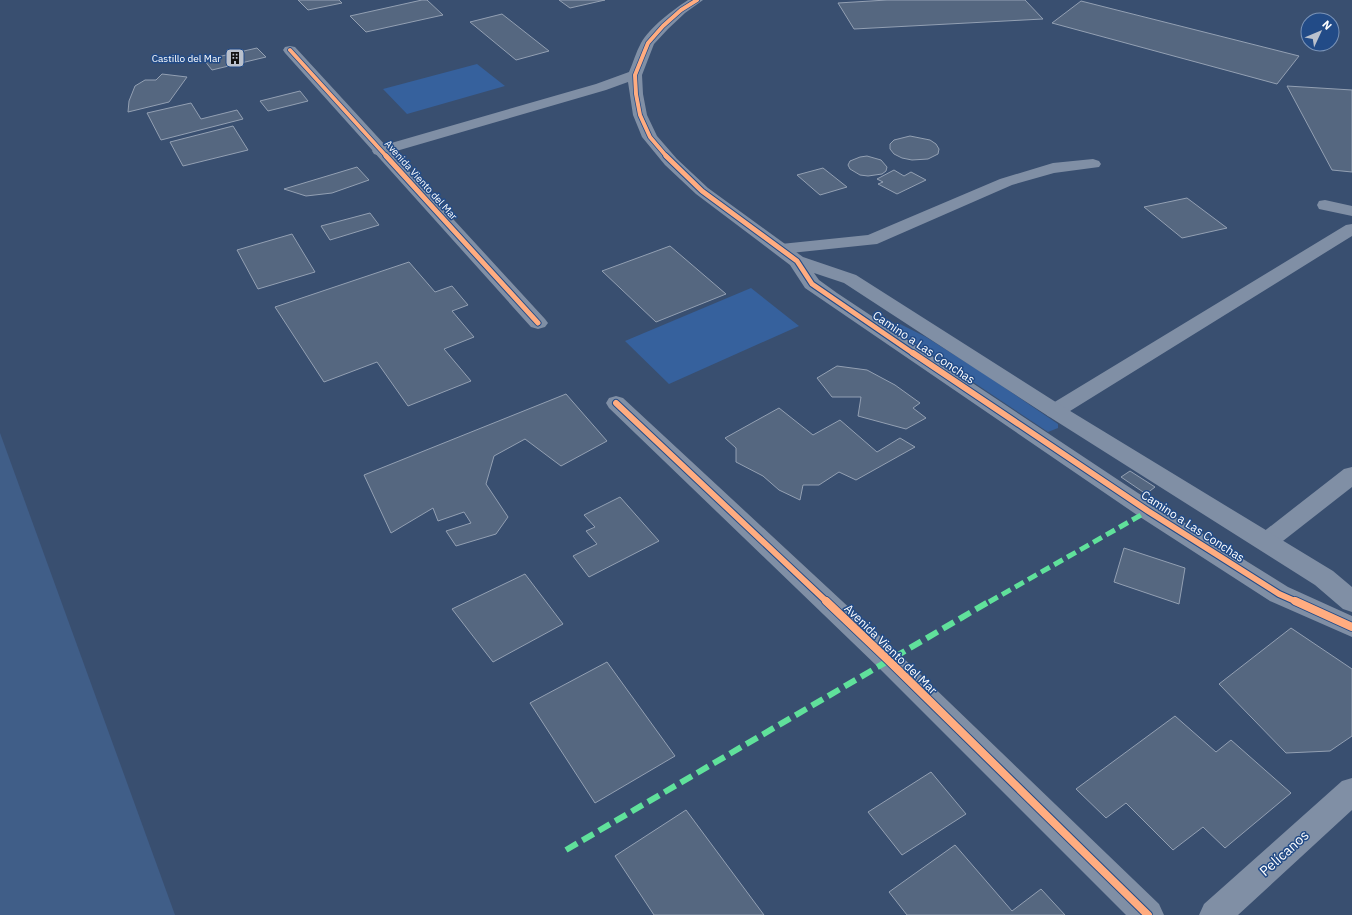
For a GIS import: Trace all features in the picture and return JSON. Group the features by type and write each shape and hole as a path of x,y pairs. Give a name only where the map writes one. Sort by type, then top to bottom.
{"street":[{"name":"Camino a Las Conchas","path":"697,0 681,10 663,26 648,43 635,75 636,94 640,116 650,137 670,162 702,191 789,255 850,279 1055,411 1324,578 1352,602"},
{"name":"Avenida Viento del Mar","path":"290,50 380,151 538,323"},
{"path":"380,151 601,87 635,75"},
{"path":"789,255 871,240 1006,182 1053,168 1093,164"},
{"path":"1325,205 1352,211"},
{"path":"1055,411 1352,229"},
{"name":"Camino a Las Conchas","path":"789,255 812,284 1148,511 1279,594 1352,627"},
{"name":"Avenida Viento del Mar","path":"616,403 888,660 1148,915"},
{"path":"1266,542 1352,475"},
{"name":"Pelícanos","path":"1215,915 1352,790"}],"shaded area":[{"path":"477,64 505,86 407,114 383,89"},
{"path":"751,288 799,326 669,384 625,341"},
{"path":"900,324 926,337 986,375 1058,424 1058,428 1048,432 907,338 896,328 896,325"},
{"path":"0,433 175,915 0,915"}],"building":[{"path":"298,0 339,0 342,3 308,10"},
{"path":"427,0 443,15 366,32 350,16"},
{"path":"559,0 605,0 570,8"},
{"path":"887,0 1025,0 1043,19 854,29 838,3"},
{"path":"1081,1 1299,56 1277,84 1052,23"},
{"path":"502,14 549,51 516,60 470,22"},
{"name":"Castillo del Mar","path":"257,48 266,57 212,70 204,60"},
{"path":"162,74 187,77 169,102 128,112 129,101 135,86 145,80 156,80"},
{"path":"1287,86 1352,90 1352,172 1332,170"},
{"path":"300,91 308,101 268,111 260,101"},
{"path":"191,103 201,119 237,110 243,119 161,140 147,113"},
{"path":"233,126 248,150 183,166 170,142"},
{"path":"910,136 930,140 936,144 939,149 938,154 928,159 912,160 902,158 894,154 890,149 890,144 894,140"},
{"path":"867,156 881,160 887,167 886,171 882,174 868,176 860,175 850,169 848,165 850,161"},
{"path":"357,167 369,180 332,193 306,196 284,189"},
{"path":"823,168 847,187 820,195 797,175"},
{"path":"894,170 904,176 911,172 926,180 897,194 878,184 883,182 877,179"},
{"path":"1187,198 1227,228 1182,238 1144,207"},
{"path":"370,213 379,225 330,240 321,226"},
{"path":"292,234 315,272 258,289 237,250"},
{"path":"670,246 726,294 656,322 602,271"},
{"path":"409,262 435,292 452,286 468,305 452,311 474,337 444,349 471,381 408,406 377,362 324,382 275,307"},
{"path":"837,366 867,370 895,385 920,403 913,408 926,418 906,429 858,416 861,397 832,397 817,378"},
{"path":"566,394 607,441 561,466 525,439 494,456 486,484 508,517 496,534 456,546 446,531 471,523 464,512 438,521 433,508 391,533 364,475"},
{"path":"779,408 813,435 840,420 877,452 900,438 915,447 856,480 839,472 819,485 803,485 800,500 779,490 763,476 736,462 736,448 725,438"},
{"path":"1130,471 1155,487 1146,494 1121,477"},
{"path":"620,497 659,541 589,577 573,556 597,544 586,531 595,527 584,515"},
{"path":"1124,548 1185,568 1179,604 1114,582"},
{"path":"525,574 563,624 493,662 452,609"},
{"path":"1291,628 1352,669 1352,736 1330,751 1286,753 1219,684"},
{"path":"607,662 675,756 595,803 530,703"},
{"path":"1175,716 1216,752 1231,740 1291,793 1225,848 1203,827 1173,850 1126,803 1106,818 1076,789"},
{"path":"931,772 966,814 902,855 868,812"},
{"path":"686,810 764,915 654,915 615,856"},
{"path":"955,845 1012,911 1041,889 1065,915 907,915 889,892"}],"marked path":[{"path":"566,850 888,660 1148,511"}],"cycle path":[{"path":"697,0 681,10 663,26 648,43 635,75 636,94 640,115 650,137 671,162 702,191 797,261 812,284 830,297 1148,511 1279,594 1352,627"},
{"path":"290,50 538,323"},
{"path":"616,403 888,660 1148,915"}],"place":[{"name":"Castillo del Mar","path":"235,58"}]}
